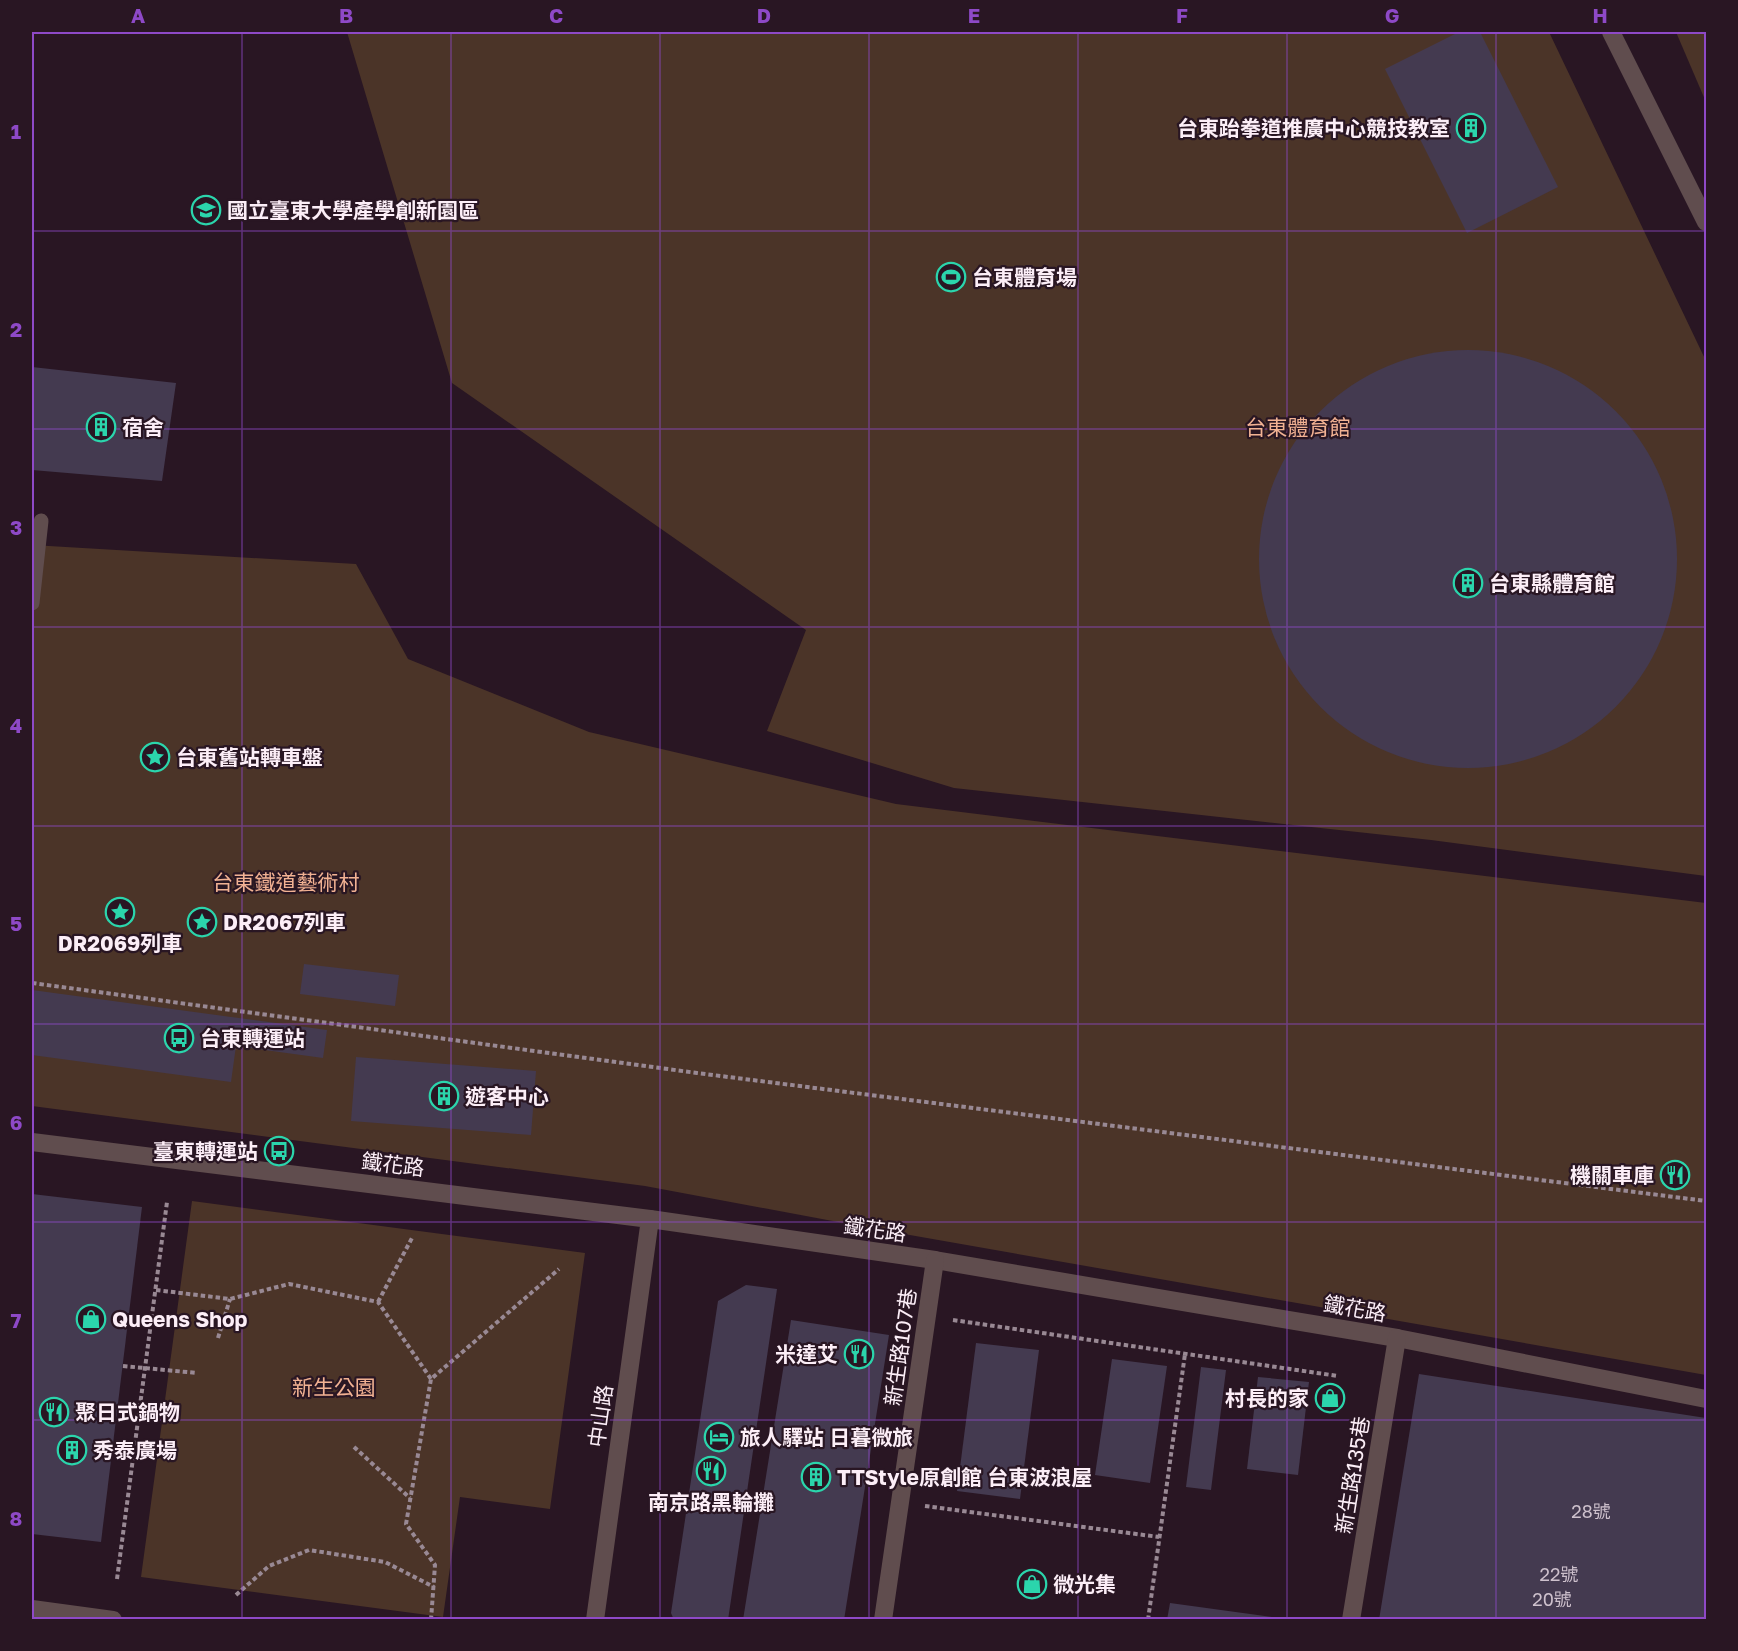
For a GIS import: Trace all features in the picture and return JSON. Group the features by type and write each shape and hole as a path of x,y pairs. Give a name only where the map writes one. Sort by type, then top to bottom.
{"street":[{"path":"1611,32 1707,222"},
{"name":"鐵花路","path":"32,1142 650,1219 935,1260 1397,1338 1707,1399"},
{"name":"中山路","path":"595,1620 650,1219"},
{"name":"新生路107巷","path":"883,1620 935,1260"},
{"name":"新生路135巷","path":"1351,1620 1397,1338"},
{"path":"32,1609 113,1620"}],"lane":[{"path":"32,603 41,521"}],"path":[{"path":"32,982 697,1073 1707,1200"},
{"path":"117,1579 168,1202"},
{"path":"378,1302 412,1238"},
{"path":"431,1620 435,1565 406,1524 431,1379 559,1269"},
{"path":"156,1290 230,1299 289,1284 378,1302 431,1379"},
{"path":"219,1338 230,1299"},
{"path":"927,1316 1338,1376"},
{"path":"1148,1620 1185,1354"},
{"path":"123,1366 197,1373"},
{"path":"354,1447 411,1498"},
{"path":"900,1502 1159,1537"},
{"path":"236,1594 268,1566 309,1550 385,1562 434,1587"}],"green space":[{"name":"台東體育館","path":"347,32 1549,32 1706,361 1706,876 1431,840 954,788 767,731 806,630 452,383"},
{"path":"1676,32 1706,32 1706,102"},
{"name":"台東鐵道藝術村","path":"32,545 356,564 408,659 589,732 896,804 1706,903 1706,1375 870,1228 645,1186 32,1106"},
{"name":"新生公園","path":"192,1201 585,1253 550,1509 460,1497 443,1617 141,1577"}],"building":[{"name":"台東跆拳道推廣中心競技教室","path":"1459,32 1480,32 1558,187 1467,233 1385,69"},
{"name":"台東縣體育館","path":"1468,350 1509,354 1548,366 1584,385 1616,411 1642,443 1661,479 1673,518 1677,559 1673,600 1661,639 1642,675 1616,707 1584,733 1548,752 1509,764 1468,768 1427,764 1388,752 1352,733 1320,707 1294,675 1275,639 1263,600 1259,559 1263,518 1275,479 1294,443 1320,411 1352,385 1388,366 1427,354"},
{"name":"宿舍","path":"32,367 176,383 162,481 32,470"},
{"path":"304,964 399,975 395,1006 300,994"},
{"name":"台東轉運站","path":"32,990 327,1030 323,1058 236,1046 231,1082 32,1055"},
{"name":"遊客中心","path":"356,1057 536,1071 531,1135 351,1121"},
{"name":"秀泰廣場","path":"32,1194 142,1207 101,1542 32,1534"},
{"path":"746,1285 777,1289 728,1620 674,1620 671,1613 718,1301"},
{"name":"TTStyle原創館 台東波浪屋","path":"791,1320 889,1335 844,1620 743,1620"},
{"path":"976,1343 1039,1350 1020,1499 957,1491"},
{"path":"1112,1359 1167,1366 1150,1483 1095,1475"},
{"path":"1201,1367 1226,1370 1211,1490 1186,1487"},
{"path":"1419,1374 1706,1418 1706,1620 1379,1620"},
{"path":"1258,1377 1309,1382 1298,1475 1247,1469"},
{"path":"1170,1603 1279,1618 1279,1620 1167,1620"}],"place":[{"name":"台東跆拳道推廣中心競技教室","path":"1471,128"},
{"name":"國立臺東大學產學創新園區","path":"206,210"},
{"name":"台東體育場","path":"951,277"},
{"name":"宿舍","path":"101,427"},
{"name":"台東縣體育館","path":"1468,583"},
{"name":"台東舊站轉車盤","path":"155,757"},
{"name":"DR2069列車","path":"120,912"},
{"name":"DR2067列車","path":"202,922"},
{"name":"台東轉運站","path":"179,1038"},
{"name":"遊客中心","path":"444,1096"},
{"name":"臺東轉運站","path":"279,1151"},
{"name":"機關車庫","path":"1675,1175"},
{"name":"Queens Shop","path":"91,1319"},
{"name":"米達艾","path":"859,1354"},
{"name":"村長的家","path":"1330,1398"},
{"name":"聚日式鍋物","path":"54,1412"},
{"name":"旅人驛站 日暮微旅","path":"719,1437"},
{"name":"秀泰廣場","path":"72,1450"},
{"name":"南京路黑輪攤","path":"711,1471"},
{"name":"TTStyle原創館 台東波浪屋","path":"816,1477"},
{"name":"微光集","path":"1032,1584"}]}
